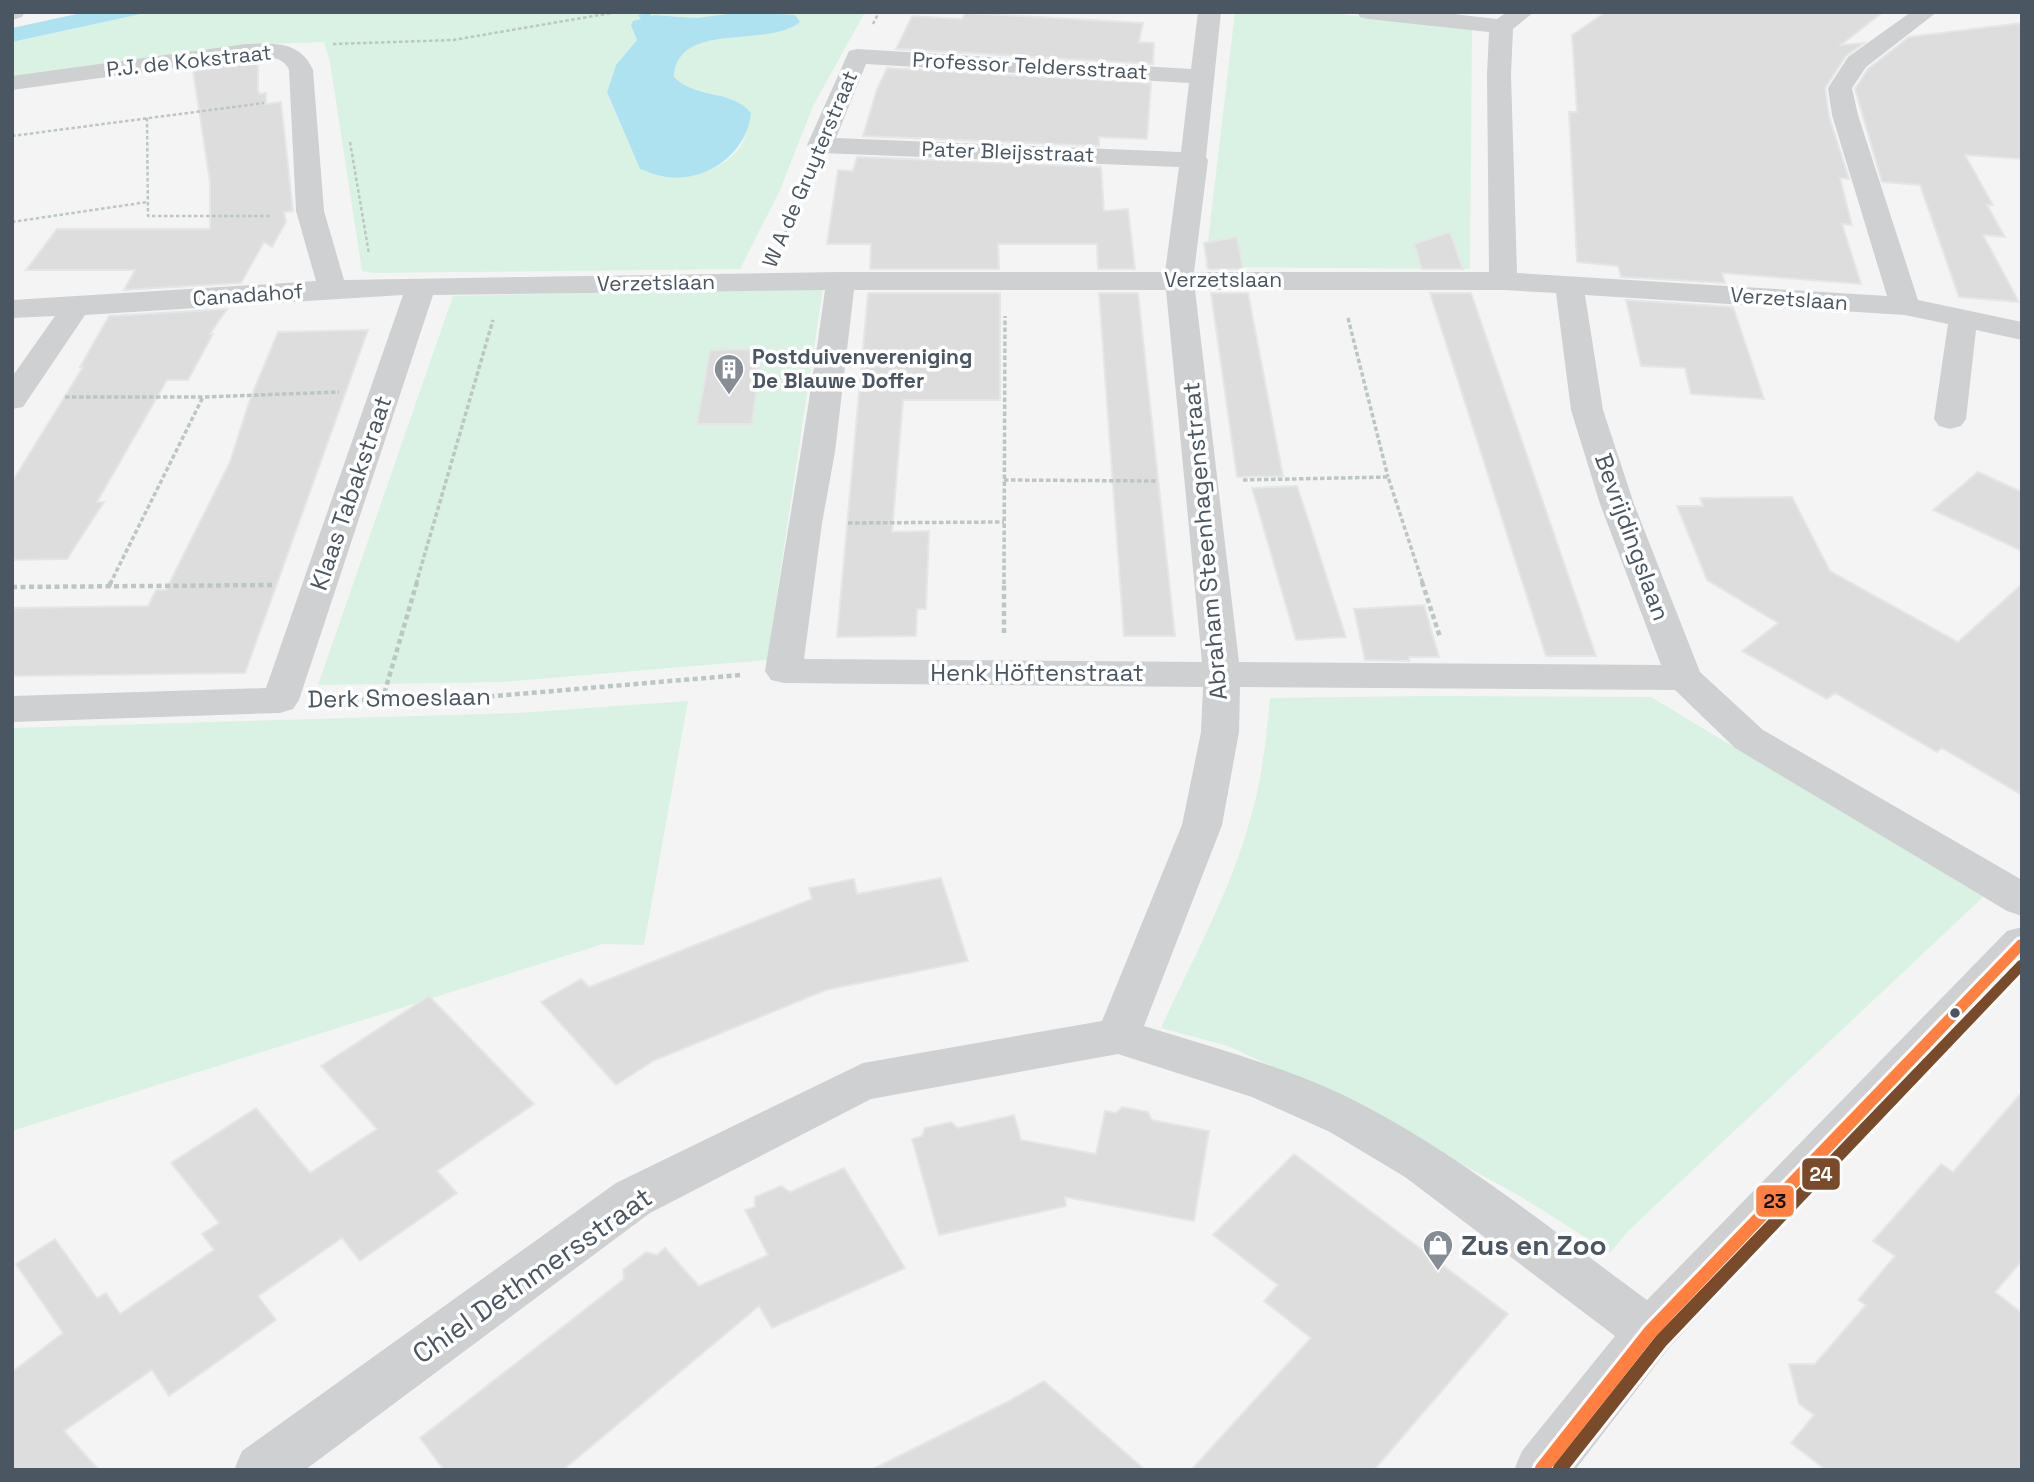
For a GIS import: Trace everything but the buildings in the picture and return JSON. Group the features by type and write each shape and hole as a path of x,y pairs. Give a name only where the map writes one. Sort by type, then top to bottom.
{"street":[{"name":"Abraham Steenhagenstraat","path":"1118,1036 1202,825 1220,732 1222,675 1179,279 1195,160 1210,12"},
{"path":"1368,12 1501,26 1523,12"},
{"path":"1905,306 1845,115 1840,88 1857,62 1926,12"},
{"path":"1501,26 1499,75 1503,281"},
{"name":"P.J. de Kokstraat","path":"12,83 246,51 280,50 292,55 298,60 303,97 310,211 332,289"},
{"name":"Professor Teldersstraat","path":"857,56 1203,77"},
{"name":"W A de Gruyterstraat","path":"820,145 857,56"},
{"name":"Pater Bleijsstraat","path":"820,145 1195,160"},
{"name":"Verzetslaan","path":"421,286 1179,279 1503,281 1905,306 2022,331"},
{"path":"784,671 805,523 819,452 841,281"},
{"name":"Bevrijdingslaan","path":"1569,284 1587,411 1617,505 1684,678 1749,739 2022,900"},
{"name":"Canadahof","path":"12,309 421,286"},
{"name":"Klaas Tabakstraat","path":"280,700 421,286"},
{"path":"16,389 76,307"},
{"path":"1950,419 1963,319"},
{"name":"Henk Höftenstraat","path":"784,671 1684,678"},
{"name":"Derk Smoeslaan","path":"12,709 280,700"},
{"path":"1541,1470 1650,1332 2022,943"},
{"name":"Chiel Dethmersstraat","path":"261,1470 633,1198 863,1082 1118,1036 1266,1083 1346,1118 1422,1163 1650,1332"}],"path":[{"path":"292,55 333,44 453,40 617,12"},
{"path":"12,136 303,97"},
{"path":"147,118 148,216 260,218 310,211"},
{"path":"349,141 371,264"},
{"name":"W A de Gruyterstraat","path":"763,282 798,207 820,145"},
{"path":"12,222 147,202"},
{"path":"1004,673 1006,280"},
{"path":"1339,281 1388,477 1452,675"},
{"path":"382,701 502,285"},
{"path":"16,389 203,397 386,391"},
{"path":"109,586 203,397"},
{"path":"1004,480 1202,481 1388,477"},
{"path":"805,523 1004,522"},
{"path":"12,587 320,584"},
{"name":"Derk Smoeslaan","path":"280,700 382,701 588,691 784,671"}],"green space":[{"path":"150,12 742,12 697,18 671,16 642,19 637,40 616,65 607,92 640,169 680,176 707,171 730,158 742,144 750,121 733,99 683,86 674,78 677,62 687,49 734,36 785,29 780,15 762,12 865,12 813,106 780,190 740,269 374,273 362,271 330,62 324,42 266,44 12,77 12,42"},
{"path":"1235,12 1320,12 1472,28 1470,269 1205,267"},
{"path":"823,288 767,660 502,682 318,685 453,296"},
{"path":"1651,697 1983,897 1628,1231 1610,1253 1520,1196 1328,1092 1228,1046 1161,1028 1210,926 1242,847 1261,775 1270,698"},
{"path":"688,701 644,945 603,944 12,1131 12,728 517,713"}],"water":[{"path":"86,12 150,12 12,42 12,28"},
{"path":"742,12 795,15 800,22 785,30 726,38 690,48 679,59 674,77 692,89 743,105 751,113 741,142 720,164 693,176 677,178 640,169 607,92 616,65 637,40 631,25 633,21 641,19 638,15 649,13 653,17 697,18"}],"transit line":[{"name":"23","path":"1541,1470 1650,1332 2022,943"},
{"name":"24","path":"1559,1470 1661,1341 2022,964"}],"place":[{"name":"Postduivenvereniging De Blauwe Doffer","path":"729,396"},
{"name":"Zus en Zoo","path":"1438,1272"}]}
